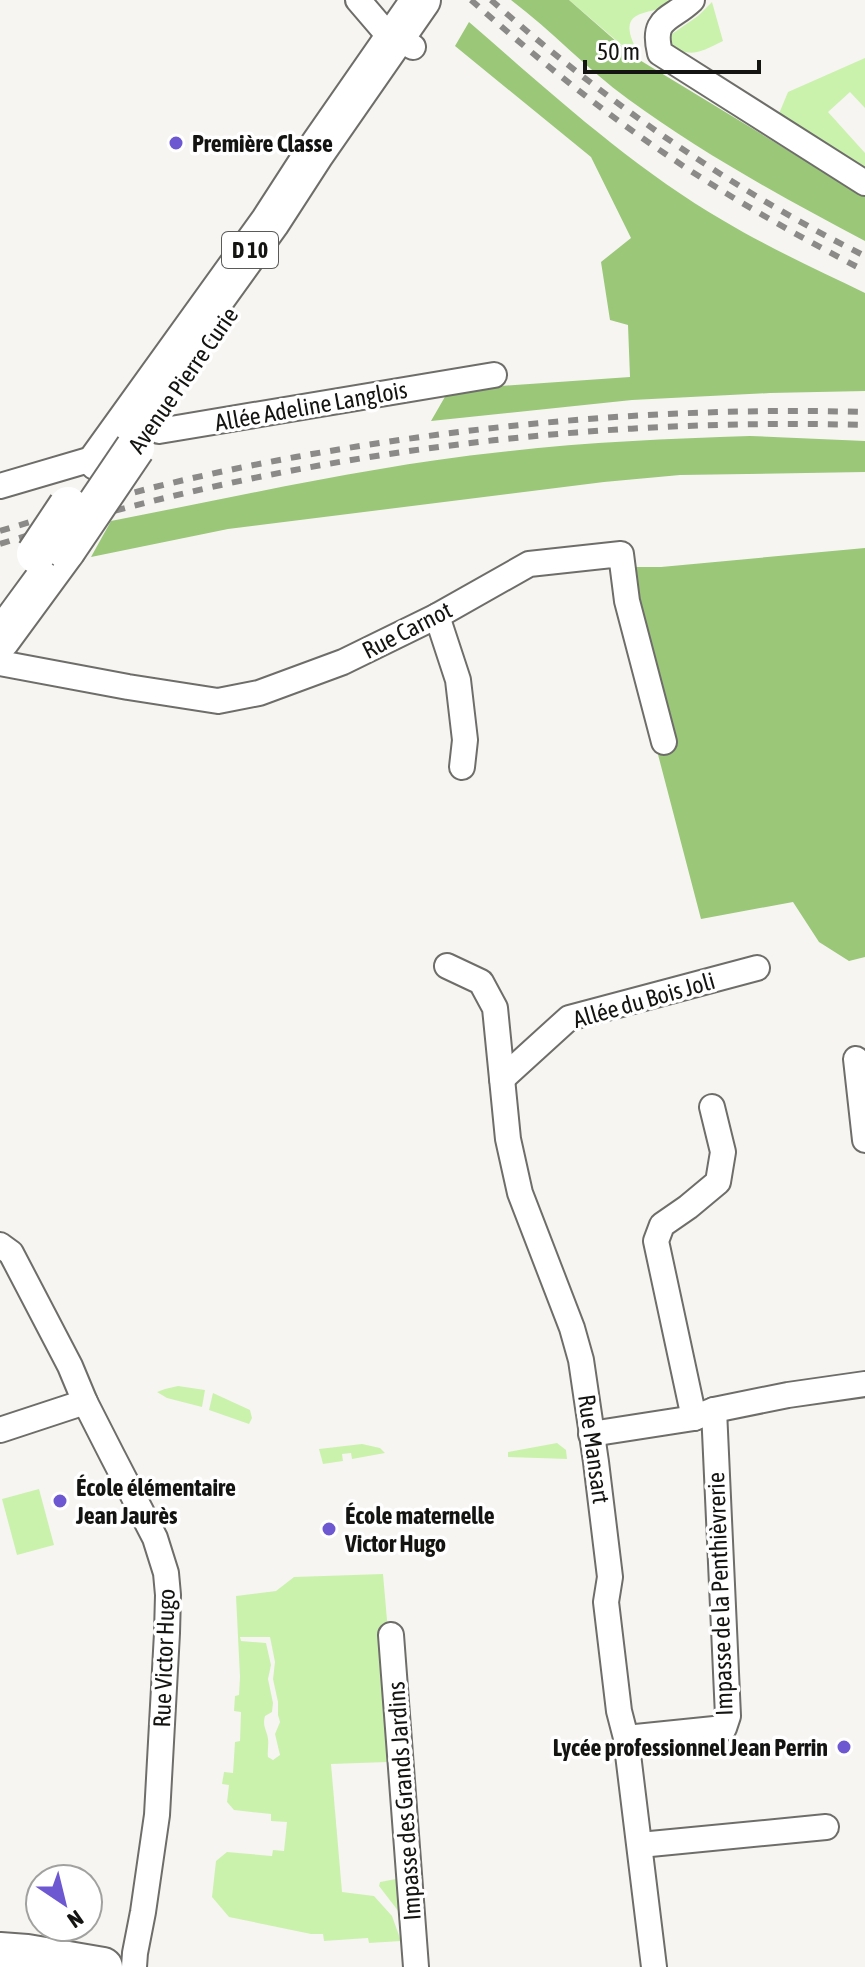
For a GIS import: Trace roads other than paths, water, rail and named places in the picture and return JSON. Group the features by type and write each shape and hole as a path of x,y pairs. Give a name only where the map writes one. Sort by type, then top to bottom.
{"main road":[{"name":"Avenue Pierre Curie","path":"0,640 51,552 127,444 314,154 420,19"},
{"name":"Avenue Pierre Curie","path":"0,604 51,552"},
{"path":"0,1952 103,1967"}],"street":[{"path":"358,0 382,28 420,19"},
{"path":"692,0 660,24 656,37 660,53 865,183"},
{"name":"Allée Adeline Langlois","path":"0,486 92,459 159,431 494,375"},
{"name":"Rue Carnot","path":"0,663 218,701 259,693 343,662 437,616 529,564 621,554 627,601 664,742"},
{"path":"437,616 458,680 465,740 462,767"},
{"name":"Rue Mansart","path":"447,966 481,982 495,1008 508,1139 520,1193 572,1328 581,1360 610,1577 606,1602 615,1680 626,1738 654,1967"},
{"name":"Allée du Bois Joli","path":"502,1079 569,1018 757,968"},
{"path":"856,1059 865,1140"},
{"name":"Impasse de la Penthièvrerie","path":"626,1738 724,1728 728,1716 704,1414 656,1241 662,1225 718,1182 723,1152 712,1107"},
{"name":"Rue Victor Hugo","path":"0,1245 11,1253 70,1366 85,1402 155,1538 166,1573 168,1587 157,1815 134,1967"},
{"path":"591,1434 800,1393 865,1384"},
{"path":"0,1430 85,1402"},
{"name":"Impasse des Grands Jardins","path":"391,1635 416,1967"},
{"path":"640,1845 826,1827"}],"railway":[{"path":"471,0 565,80 664,153 763,215 865,271"},
{"path":"491,0 578,73 670,140 765,202 865,256"},
{"path":"0,531 223,471 333,450 443,434 548,422 653,415 759,411 865,412"},
{"path":"0,544 105,513 211,487 427,448 646,428 755,424 865,425"}],"place":[{"name":"Première Classe","path":"176,143"},
{"name":"École élémentaire Jean Jaurès","path":"60,1501"},
{"name":"École maternelle Victor Hugo","path":"329,1529"},
{"name":"Lycée professionnel Jean Perrin","path":"844,1747"}]}
